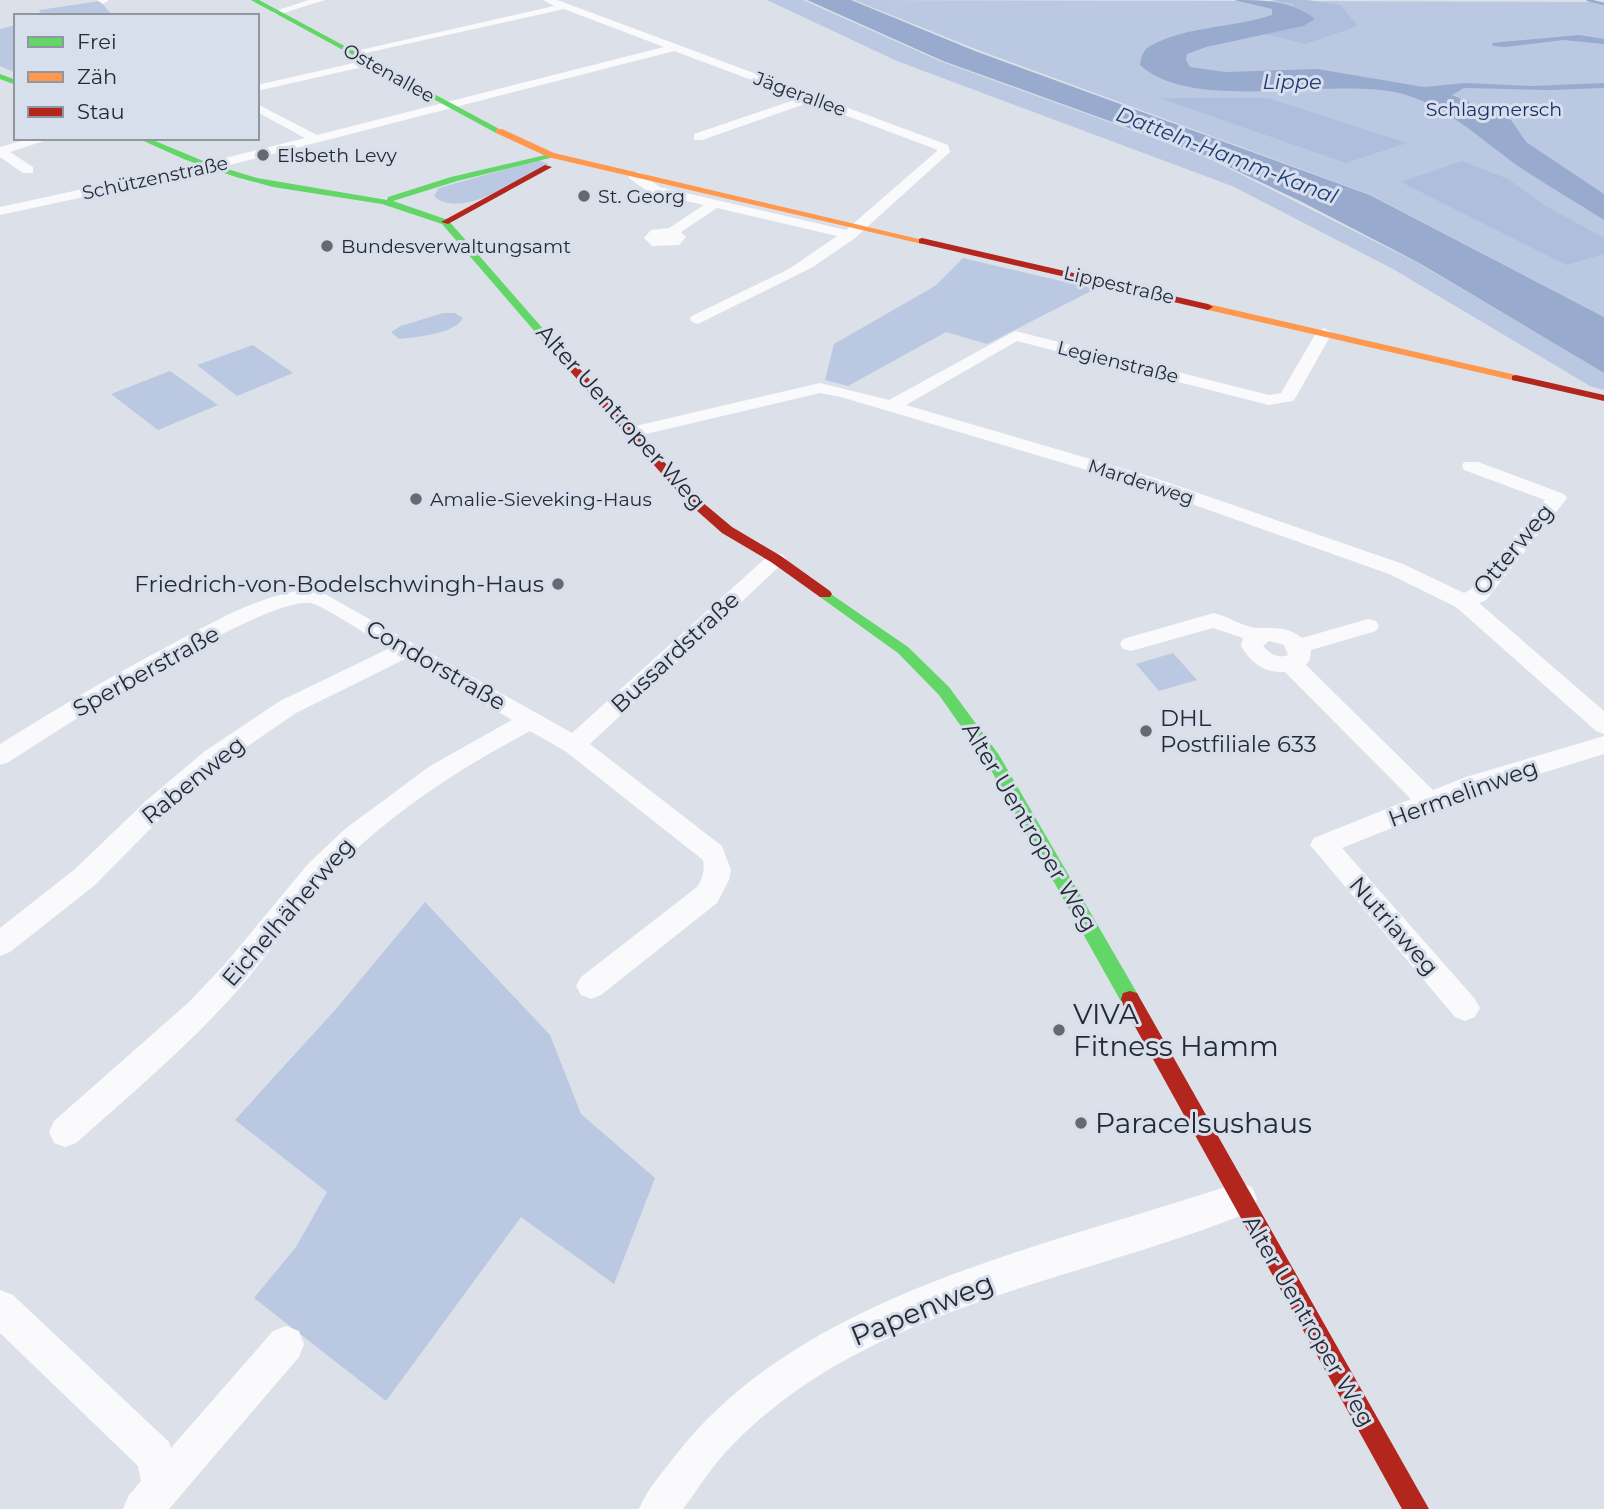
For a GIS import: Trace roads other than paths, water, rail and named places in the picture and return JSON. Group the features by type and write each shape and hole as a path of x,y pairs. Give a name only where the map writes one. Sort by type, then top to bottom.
{"street":[{"name":"Ostenallee","path":"254,0 447,105 524,144 557,157"},
{"path":"277,12 320,0"},
{"name":"Jägerallee","path":"548,0 944,148 944,152 855,230"},
{"path":"352,53 565,6"},
{"name":"Schützenstraße","path":"0,211 205,167 675,47"},
{"path":"259,88 367,63"},
{"path":"698,137 811,98"},
{"path":"259,108 316,139"},
{"path":"0,151 40,140"},
{"path":"145,140 205,167 273,184 391,200 500,167 557,157"},
{"path":"500,167 524,156 524,144"},
{"path":"0,151 28,170"},
{"path":"445,222 540,172 557,157"},
{"name":"Lippestraße","path":"557,157 855,230 1324,333 1604,398"},
{"path":"540,172 586,163"},
{"name":"Lippestraße","path":"634,175 655,190 855,230"},
{"name":"Alter Uentroper Weg","path":"391,200 420,208 445,222 629,433 706,512 727,530 776,559 903,650 944,691 968,721 1018,801 1416,1509"},
{"path":"672,232 715,204"},
{"path":"698,320 715,308 780,280 855,230"},
{"name":"Legienstraße","path":"891,406 1015,336 1261,398 1280,400 1287,397 1324,333"},
{"name":"Marderweg","path":"629,433 804,389 834,389 1148,482 1396,569 1464,602 1604,725"},
{"name":"Otterweg","path":"1464,602 1478,595 1557,498 1472,466"},
{"name":"Bussardstraße","path":"574,745 776,559"},
{"name":"Condorstraße","path":"296,595 309,593 316,596 574,745 713,853 719,863 717,880 707,895 591,986"},
{"name":"Sperberstraße","path":"0,756 124,679 208,635 296,595"},
{"path":"1131,644 1214,620 1258,636 1276,634 1292,640 1295,655 1428,800"},
{"path":"1295,655 1368,626"},
{"name":"Rabenweg","path":"0,944 85,877 156,807 215,757 289,707 407,649"},
{"name":"Eichelhäherweg","path":"65,1132 156,1054 219,991 320,870 352,837 416,786 466,754 531,720"},
{"name":"Hermelinweg","path":"1323,845 1422,807 1428,800 1532,765 1604,745"},
{"name":"Nutriaweg","path":"1323,845 1465,1008"},
{"name":"Papenweg","path":"659,1509 679,1477 745,1407 839,1342 939,1297 1240,1199"},
{"path":"0,1308 155,1457 152,1498"},
{"path":"152,1498 286,1344"}],"water":[{"name":"Datteln-Hamm-Kanal","path":"807,0 851,0 975,51 1370,195 1604,317 1604,373 1419,263 1206,156 943,61"},
{"name":"Lippe","path":"1234,0 1287,5 1315,19 1303,26 1206,47 1187,54 1186,60 1190,67 1225,72 1317,69 1424,87 1465,83 1532,86 1604,83 1604,88 1550,90 1464,88 1452,95 1511,120 1526,142 1604,194 1604,220 1518,166 1445,113 1413,97 1366,89 1225,91 1192,88 1163,79 1140,65 1146,50 1164,39 1272,15 1272,9"},
{"path":"1579,35 1604,39 1604,44 1564,40 1505,47 1493,46 1492,43"}],"waterway":[{"path":"1588,0 1604,4"}],"place":[{"name":"Elsbeth Levy","path":"263,155"},
{"name":"St. Georg","path":"584,196"},
{"name":"Bundesverwaltungsamt","path":"327,246"},
{"name":"Amalie-Sieveking-Haus","path":"416,499"},
{"name":"Friedrich-von-Bodelschwingh-Haus","path":"558,584"},
{"name":"DHL Postfiliale 633","path":"1146,731"},
{"name":"VIVA Fitness Hamm","path":"1059,1030"},
{"name":"Paracelsushaus","path":"1081,1123"}],"park label":[{"name":"Schlagmersch","path":"1494,109"}]}
